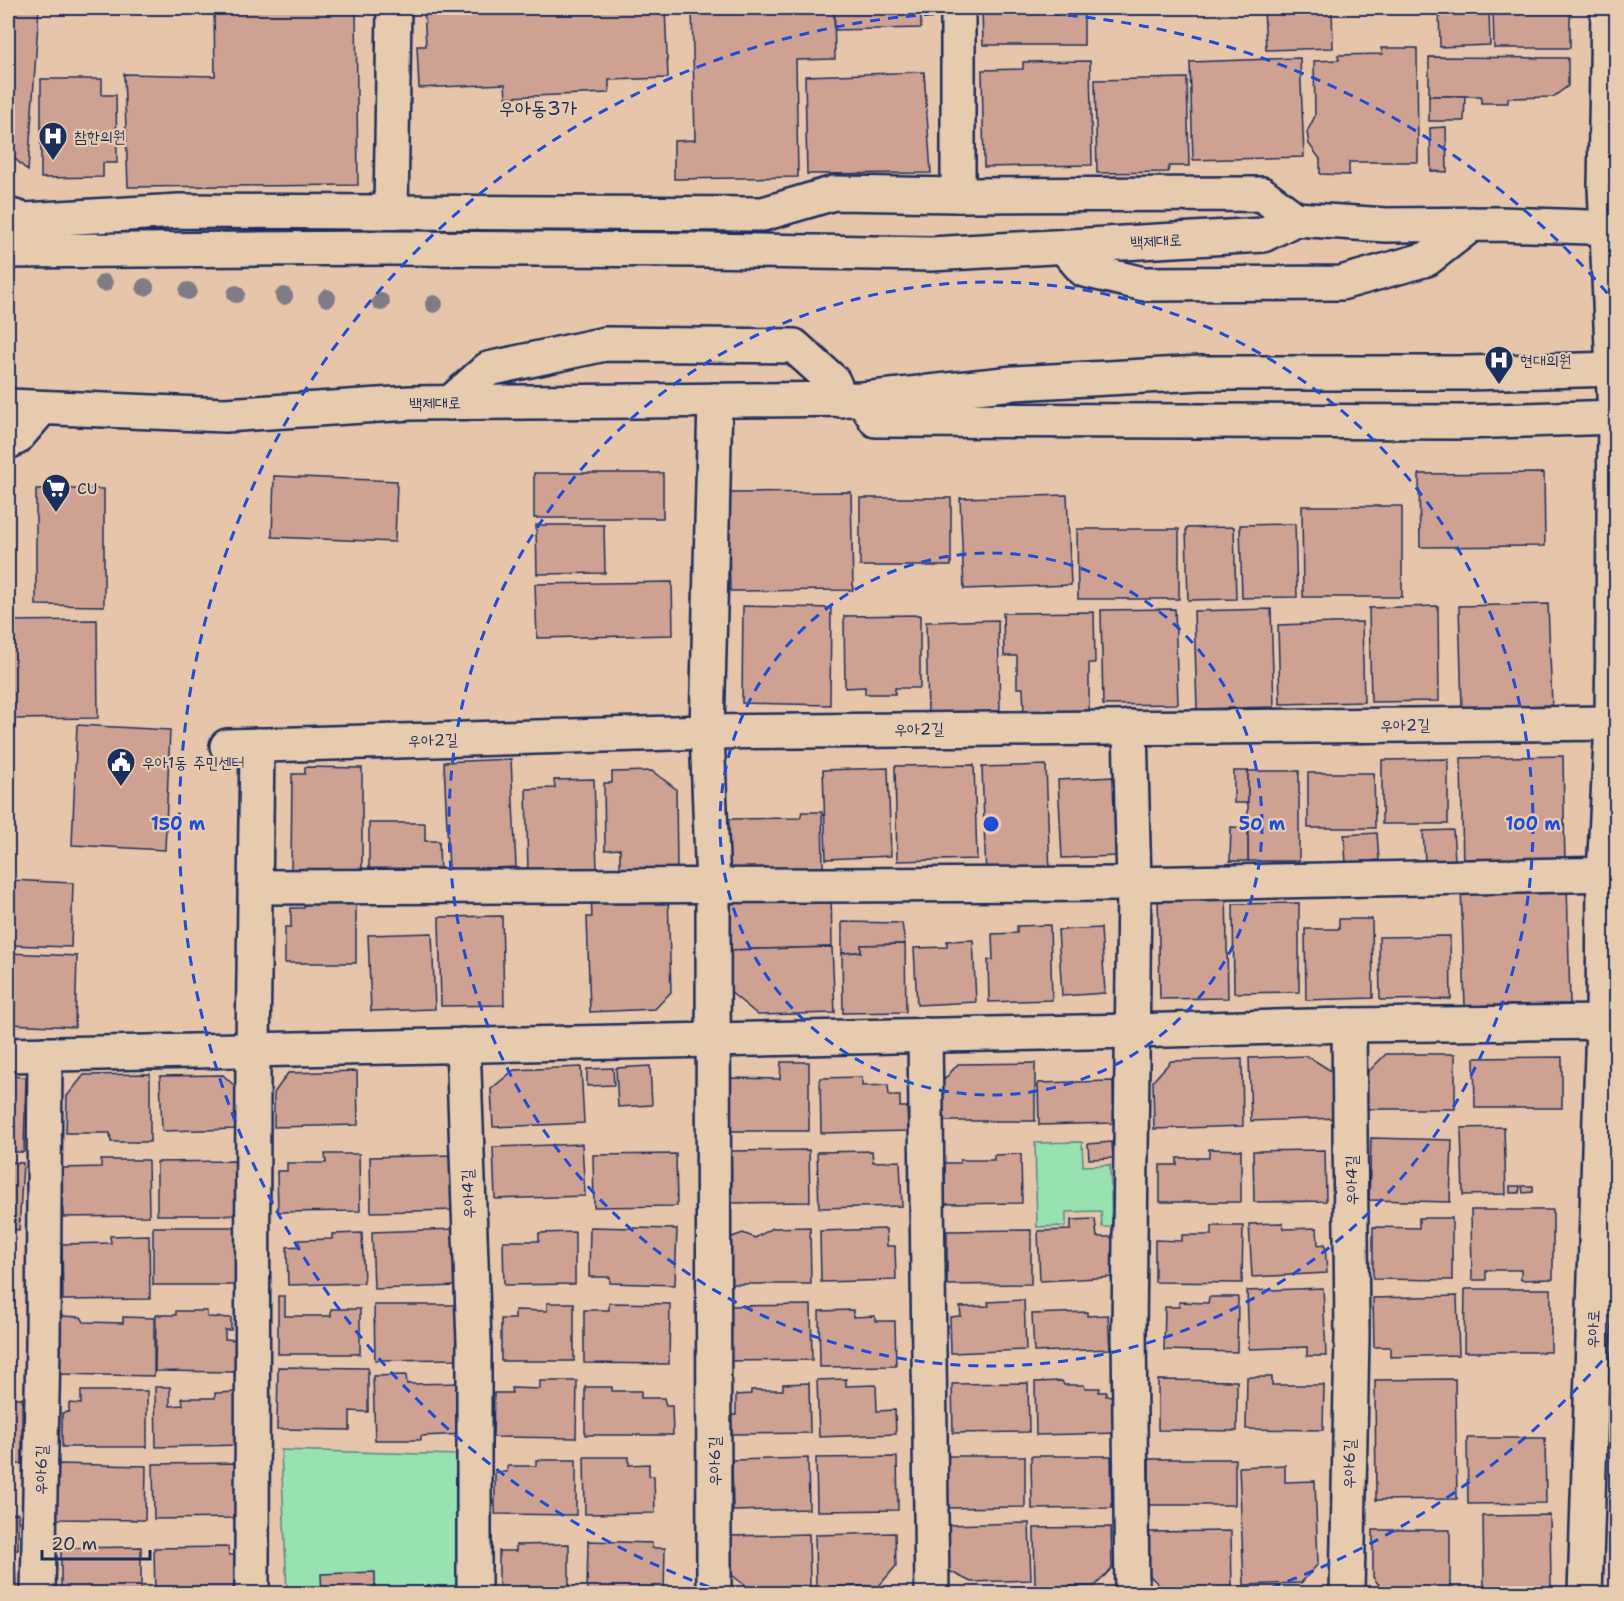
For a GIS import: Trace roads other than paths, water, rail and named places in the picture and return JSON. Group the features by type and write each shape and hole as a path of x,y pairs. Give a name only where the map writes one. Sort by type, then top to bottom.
{"street":[{"path":"391,213 394,8"},
{"path":"958,8 958,195"},
{"name":"우아로","path":"1585,1593 1610,1022 1616,417 1611,227 1605,186 1608,8"},
{"path":"636,213 698,250 763,214 834,193 1262,194 1295,219 1386,225 1611,227"},
{"path":"8,215 25,220 179,211 763,214"},
{"name":"백제대로","path":"179,211 248,248"},
{"path":"248,248 308,212"},
{"name":"백제대로","path":"13,258 248,248 698,250 931,254 1263,235 1295,219"},
{"path":"1064,246 1084,270 1144,284 1341,283 1427,259 1472,225"},
{"path":"450,403 488,369 605,344 794,346 876,420 1464,422 1616,417"},
{"name":"백제대로","path":"20,401 225,415 410,403 852,400 1014,383 1201,373 1466,373 1615,369"},
{"path":"713,1040 713,886 707,732 715,400"},
{"path":"8,442 16,438 20,401"},
{"name":"우아2길","path":"255,887 242,745 707,732 1614,723"},
{"path":"1130,727 1134,884 1129,1332 1132,1593"},
{"path":"252,1593 255,887 1134,884 1610,874"},
{"path":"8,1055 1349,1025 1610,1022"},
{"name":"우아4길","path":"1349,1025 1352,1335"},
{"path":"925,1035 932,1593"},
{"name":"우아6길","path":"713,1040 714,1593"},
{"name":"우아4길","path":"463,1045 474,1342 474,1593"},
{"name":"우아6길","path":"38,1593 45,1054"},
{"name":"우아6길","path":"1347,1593 1352,1335"}],"place":[{"name":"참한의원","path":"53,162"},
{"name":"현대의원","path":"1499,386"},
{"name":"CU","path":"56,514"},
{"name":"우아1동 주민센터","path":"121,788"}],"district":[{"name":"우아동3가","path":"538,108"}]}
